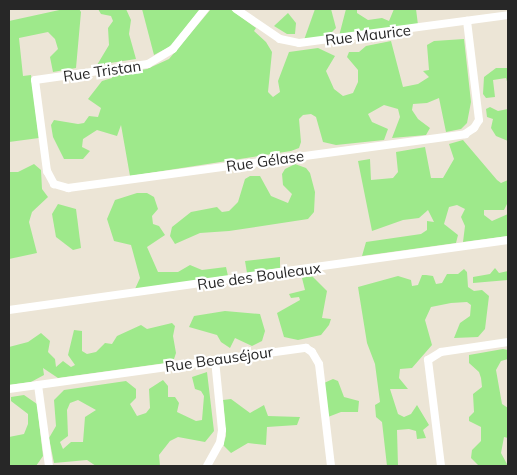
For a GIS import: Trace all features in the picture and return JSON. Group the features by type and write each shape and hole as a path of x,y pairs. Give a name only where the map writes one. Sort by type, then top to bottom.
{"street":[{"name":"Rue Tristan","path":"35,80 148,64 173,49 205,9"},
{"name":"Rue Maurice","path":"236,9 280,39 299,43 508,15"},
{"name":"Rue Gélase","path":"35,80 48,176 54,184 63,188 457,135 470,131 479,120 467,21"},
{"name":"Rue des Bouleaux","path":"9,310 508,240"},
{"path":"441,466 428,360 440,352 508,342"},
{"name":"Rue Beauséjour","path":"9,389 291,348 312,352 319,364 331,466"},
{"path":"207,466 220,442 222,430 215,360"},
{"path":"38,385 49,466"}],"green space":[{"path":"64,9 79,9 81,12 76,68 53,72 50,57 58,49 55,39 48,32 19,38 23,76 31,75 39,138 9,142 9,21"},
{"path":"98,9 126,9 131,20 129,34 136,59 97,65 109,45 108,28 113,21 111,16 101,14"},
{"path":"142,9 200,9 171,46 154,55"},
{"path":"211,9 230,9 256,28 254,31 266,42 272,52 268,92 273,97 280,92 278,81 289,52 318,48 335,56 326,71 334,89 343,96 353,93 358,82 358,70 347,57 349,52 359,52 366,46 391,41 403,87 418,84 429,77 423,71 429,70 427,45 434,41 464,39 471,102 467,123 461,129 446,132 439,98 427,103 413,104 412,110 418,119 430,128 426,135 392,138 400,117 398,109 384,105 368,114 372,122 388,129 384,140 336,145 323,142 316,117 311,114 303,115 299,119 301,142 299,148 291,151 130,176 121,125 117,136 97,130 83,139 82,147 90,151 83,159 64,159 53,137 51,125 54,120 78,124 84,123 89,116 98,117 101,108 88,99 102,81 112,78 112,75 147,69 169,59"},
{"path":"315,9 331,9 336,28 327,37 304,40"},
{"path":"346,9 357,9 357,13 368,20 382,18 389,21 394,9 416,9 418,25 339,36"},
{"path":"288,13 296,23 295,34 287,34 274,26"},
{"path":"496,68 508,68 508,85 506,78 493,80 495,97 486,98 483,94 484,77"},
{"path":"490,107 498,111 508,109 508,141 496,136 491,128 493,119 487,117 486,109"},
{"path":"463,140 497,180 501,183 508,180 508,202 504,210 484,210 484,215 492,221 508,214 508,236 463,242 465,226 461,217 465,209 457,205 449,207 444,224 458,235 456,243 362,256 366,242 421,234 427,230 427,221 434,222 428,210 419,218 403,220 372,231 358,161 370,159 371,180 393,178 398,172 396,152 425,147 431,178 443,178 454,159 449,144"},
{"path":"34,164 41,170 42,189 48,197 32,212 29,222 37,253 9,259 9,172 18,172"},
{"path":"295,164 306,168 310,173 315,192 314,212 308,219 229,231 200,233 175,244 170,236 172,227 191,212 217,207 222,212 229,211 238,202 245,179 250,176 260,176 271,196 288,203 292,194 283,185 282,174 285,169"},
{"path":"137,193 147,193 154,197 158,209 152,216 153,224 159,226 165,235 147,247 158,272 178,272 190,265 202,270 226,267 228,276 135,289 140,278 131,245 114,241 107,219 115,200"},
{"path":"58,204 76,209 81,248 73,250 56,237 52,214"},
{"path":"280,257 280,268 247,273 245,261"},
{"path":"495,268 499,273 508,271 508,280 473,283 473,277 490,274"},
{"path":"464,269 467,272 468,287 474,291 482,290 489,296 485,329 478,337 454,338 460,323 470,316 471,305 467,302 431,307 425,320 432,345 412,368 400,369 399,378 408,389 390,389 398,414 404,417 411,414 417,405 429,425 423,430 426,438 417,439 416,431 409,429 397,430 398,466 387,466 382,422 376,417 375,405 380,402 375,364 367,343 358,287 398,276 411,280 412,286 418,285 422,275 433,276 436,284 442,283 447,274 458,274"},
{"path":"311,275 327,291 322,318 331,319 329,325 321,335 298,340 284,337 277,313 300,300 299,297 291,298 289,294 305,290 302,278"},
{"path":"225,311 260,314 265,331 262,341 252,346 235,338 230,348 221,342 217,335 189,327 194,316"},
{"path":"172,323 175,326 173,336 176,353 173,362 58,378 43,368 44,375 31,382 9,385 9,347 28,342 41,333 50,341 48,352 55,359 56,367 63,361 71,367 75,365 68,355 74,330 82,331 82,351 87,354 96,352 105,343 112,344 117,336 141,325 147,329"},
{"path":"503,349 508,350 508,359 501,361 496,370 502,404 508,408 508,438 504,437 501,453 508,466 479,466 471,458 472,450 481,441 481,427 469,421 469,417 474,412 473,394 482,387 479,372 469,363 469,355"},
{"path":"207,372 214,431 205,442 178,437 170,441 159,455 160,466 96,466 87,460 54,463 49,438 56,426 54,400 64,390 126,381 136,389 136,398 130,404 137,416 146,413 150,408 149,389 163,380 168,386 168,397 175,397 179,403 177,412 196,421 202,420 204,396 201,391 195,389 192,377","holes":["78,400 96,410 85,417 83,442 71,442 63,449 60,442 68,436 67,410 70,403"]},
{"path":"333,379 338,381 344,397 359,401 358,412 341,412 328,417 324,383"},
{"path":"24,395 37,404 43,456 36,466 9,466 9,437 24,434 28,424 28,414 11,401 11,397"},
{"path":"231,399 250,413 264,405 268,416 300,417 297,425 267,427 266,445 248,443 231,453 223,445 226,436 223,400"}]}
